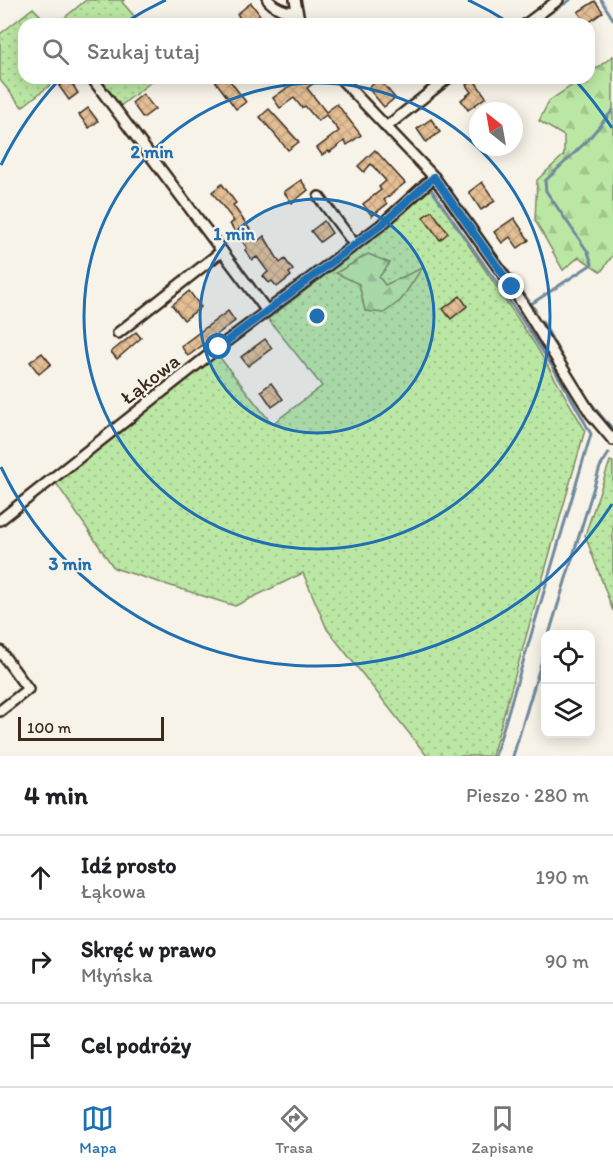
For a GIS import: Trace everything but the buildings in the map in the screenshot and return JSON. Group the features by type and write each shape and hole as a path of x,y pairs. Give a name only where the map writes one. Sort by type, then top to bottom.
{"street":[{"path":"268,0 289,13 296,12"},
{"path":"295,0 298,18"},
{"path":"534,18 558,0"},
{"path":"97,84 267,311"},
{"path":"346,84 434,177 512,287 591,414 613,440"},
{"path":"386,127 440,84"},
{"name":"Łąkowa","path":"0,520 381,225 434,177"},
{"path":"319,197 355,244"},
{"path":"118,333 222,251"},
{"path":"0,651 28,689 0,711"}],"green space":[{"path":"86,0 124,0 122,2 136,18 64,18"},
{"path":"33,8 43,18 20,18"},
{"path":"18,20 18,84 51,84 22,107 0,80 0,34"},
{"path":"613,56 613,255 601,272 579,257 563,270 535,220 537,180 564,155 564,136 539,121 549,101 574,84 595,84 595,70"},
{"path":"101,84 148,84 119,107"},
{"path":"431,189 536,346 585,430 492,756 427,756 327,629 303,573 235,606 114,568 56,483 218,355 272,424 322,386 268,319 386,229"},
{"path":"368,254 390,263 379,277 385,285 422,268 401,300 384,313 365,311 359,284 336,273"},
{"path":"610,461 613,462 613,611 585,535"}],"waterway":[{"path":"542,18 570,0"},
{"path":"601,0 613,19"},
{"path":"531,304 592,264 588,252 546,191 545,181 586,142 613,110"},
{"path":"441,177 536,311"},
{"path":"431,189 535,340 591,434 495,756"},
{"path":"542,321 592,405 613,429"},
{"path":"550,630 600,467 609,453"},
{"path":"513,756 541,664"}],"route":[{"path":"219,347 381,225 434,177 512,287"}]}
